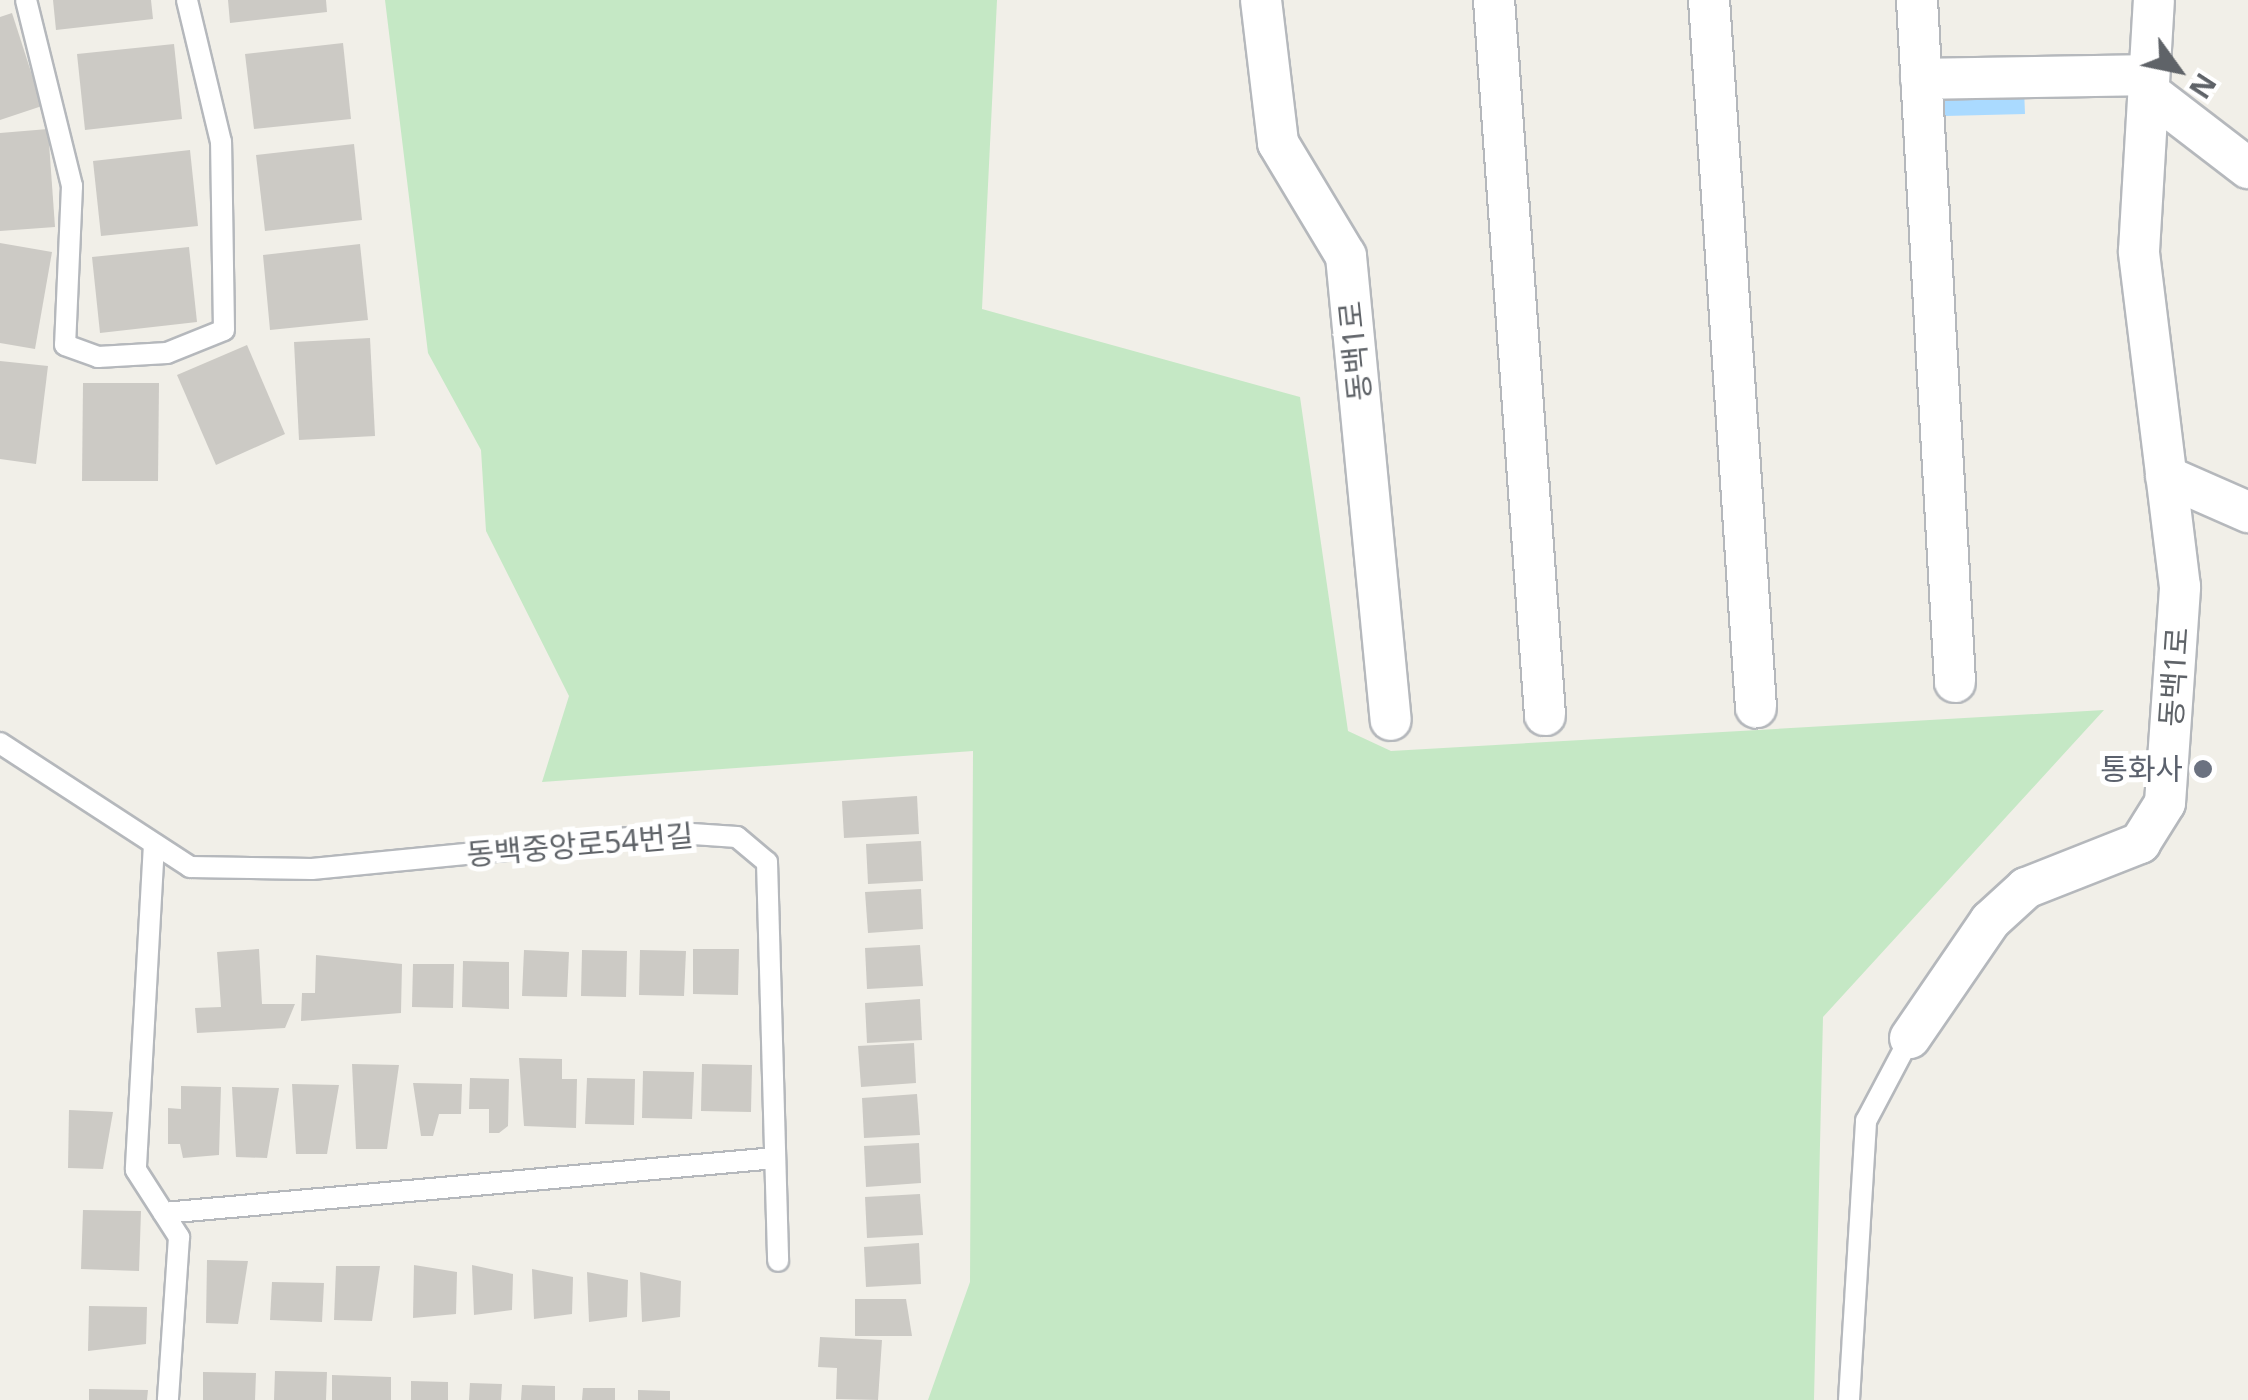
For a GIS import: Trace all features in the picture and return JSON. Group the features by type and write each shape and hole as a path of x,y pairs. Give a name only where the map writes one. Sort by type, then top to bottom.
{"street":[{"name":"동백1로","path":"1262,0 1278,143 1346,256 1392,720"},
{"path":"1494,0 1545,715"},
{"path":"1709,0 1756,707"},
{"path":"1917,0 1955,682"},
{"name":"동백1로","path":"1910,1038 2002,910 2026,888 2140,843 2165,803 2180,587 2138,251 2154,0"},
{"path":"1922,79 2149,84 2248,168"},
{"path":"2166,476 2248,512"}],"lane":[{"path":"26,0 50,67 72,186 65,345 98,357 167,352 224,330 221,142 187,0"},
{"name":"동백중앙로54번길","path":"4,752 190,867 312,869 677,833 737,837 767,862 778,1261"},
{"path":"154,844 136,1170 179,1237 168,1400"},
{"name":"동백1로","path":"1849,1400 1866,1121 1910,1038"},
{"path":"164,1213 775,1158"}],"green space":[{"path":"385,0 997,0 982,309 1300,397 1348,731 1391,751 2104,710 1823,1017 1814,1400 928,1400 970,1282 973,751 542,782 569,696 486,531 481,450 428,353"}],"water":[{"path":"2024,89 2025,114 1945,116 1944,91"}],"building":[{"path":"53,0 151,0 153,19 56,30"},
{"path":"228,0 326,0 327,12 230,23"},
{"path":"12,13 42,106 0,120 0,17"},
{"path":"343,43 351,119 254,129 245,54"},
{"path":"174,44 182,119 85,130 77,54"},
{"path":"48,129 55,227 0,231 0,133"},
{"path":"354,144 362,220 265,231 256,155"},
{"path":"190,150 198,226 101,236 93,161"},
{"path":"0,243 52,252 35,349 0,343"},
{"path":"360,244 368,320 270,330 263,255"},
{"path":"189,247 197,322 100,333 92,257"},
{"path":"370,338 375,436 299,440 294,342"},
{"path":"247,345 285,434 216,465 177,375"},
{"path":"0,361 48,366 36,464 0,459"},
{"path":"83,383 159,383 158,481 82,481"},
{"path":"917,796 919,834 844,838 842,801"},
{"path":"921,841 923,881 868,884 866,844"},
{"path":"921,889 923,929 868,933 865,892"},
{"path":"920,945 923,986 867,989 865,948"},
{"path":"259,949 262,1004 295,1004 285,1028 197,1033 195,1008 221,1007 217,952"},
{"path":"693,949 739,949 738,995 693,994"},
{"path":"524,950 569,952 567,997 522,996"},
{"path":"582,950 627,951 626,997 581,996"},
{"path":"640,950 686,951 684,996 639,995"},
{"path":"316,955 402,964 401,1013 301,1021 302,993 315,993"},
{"path":"463,961 509,962 509,1009 462,1007"},
{"path":"413,964 454,964 453,1008 412,1007"},
{"path":"920,999 922,1040 867,1043 865,1003"},
{"path":"914,1043 916,1083 861,1087 858,1046"},
{"path":"519,1058 562,1059 562,1079 577,1079 576,1128 524,1126"},
{"path":"352,1064 399,1065 387,1149 356,1149"},
{"path":"702,1064 752,1065 751,1112 701,1111"},
{"path":"643,1071 694,1072 692,1119 642,1118"},
{"path":"470,1078 509,1079 508,1126 499,1133 489,1133 489,1109 469,1109"},
{"path":"587,1078 635,1079 634,1125 585,1124"},
{"path":"413,1083 462,1084 461,1114 439,1114 433,1136 421,1136"},
{"path":"292,1084 339,1085 327,1154 296,1154"},
{"path":"181,1086 221,1087 219,1155 183,1158 180,1144 168,1144 168,1108 181,1109"},
{"path":"232,1087 279,1088 267,1158 236,1157"},
{"path":"917,1094 920,1135 864,1138 862,1098"},
{"path":"69,1110 113,1112 103,1169 68,1168"},
{"path":"919,1143 921,1183 866,1187 864,1146"},
{"path":"920,1194 923,1235 867,1238 865,1197"},
{"path":"83,1210 141,1211 139,1271 81,1269"},
{"path":"919,1243 921,1284 866,1287 864,1247"},
{"path":"207,1260 248,1261 238,1324 206,1323"},
{"path":"414,1265 457,1272 456,1314 413,1318"},
{"path":"472,1265 513,1274 512,1310 474,1315"},
{"path":"336,1266 380,1266 372,1321 334,1320"},
{"path":"532,1269 573,1277 572,1314 534,1319"},
{"path":"587,1272 628,1280 627,1317 589,1322"},
{"path":"640,1272 681,1281 680,1317 642,1322"},
{"path":"272,1282 324,1283 322,1322 270,1320"},
{"path":"855,1299 906,1299 912,1336 855,1336"},
{"path":"89,1306 147,1307 146,1344 88,1351"},
{"path":"820,1337 882,1340 878,1400 836,1399 837,1368 818,1367"},
{"path":"275,1371 327,1372 326,1400 274,1400"},
{"path":"203,1372 256,1373 255,1400 203,1400"},
{"path":"332,1375 391,1377 391,1400 332,1400"},
{"path":"411,1381 448,1382 448,1400 411,1400"},
{"path":"470,1383 502,1384 501,1400 469,1400"},
{"path":"522,1385 555,1386 555,1400 521,1400"},
{"path":"583,1388 615,1388 615,1400 582,1400"},
{"path":"89,1389 148,1390 147,1400 89,1400"},
{"path":"638,1390 670,1391 670,1400 638,1400"}],"place":[{"name":"통화사","path":"2203,769"}]}
